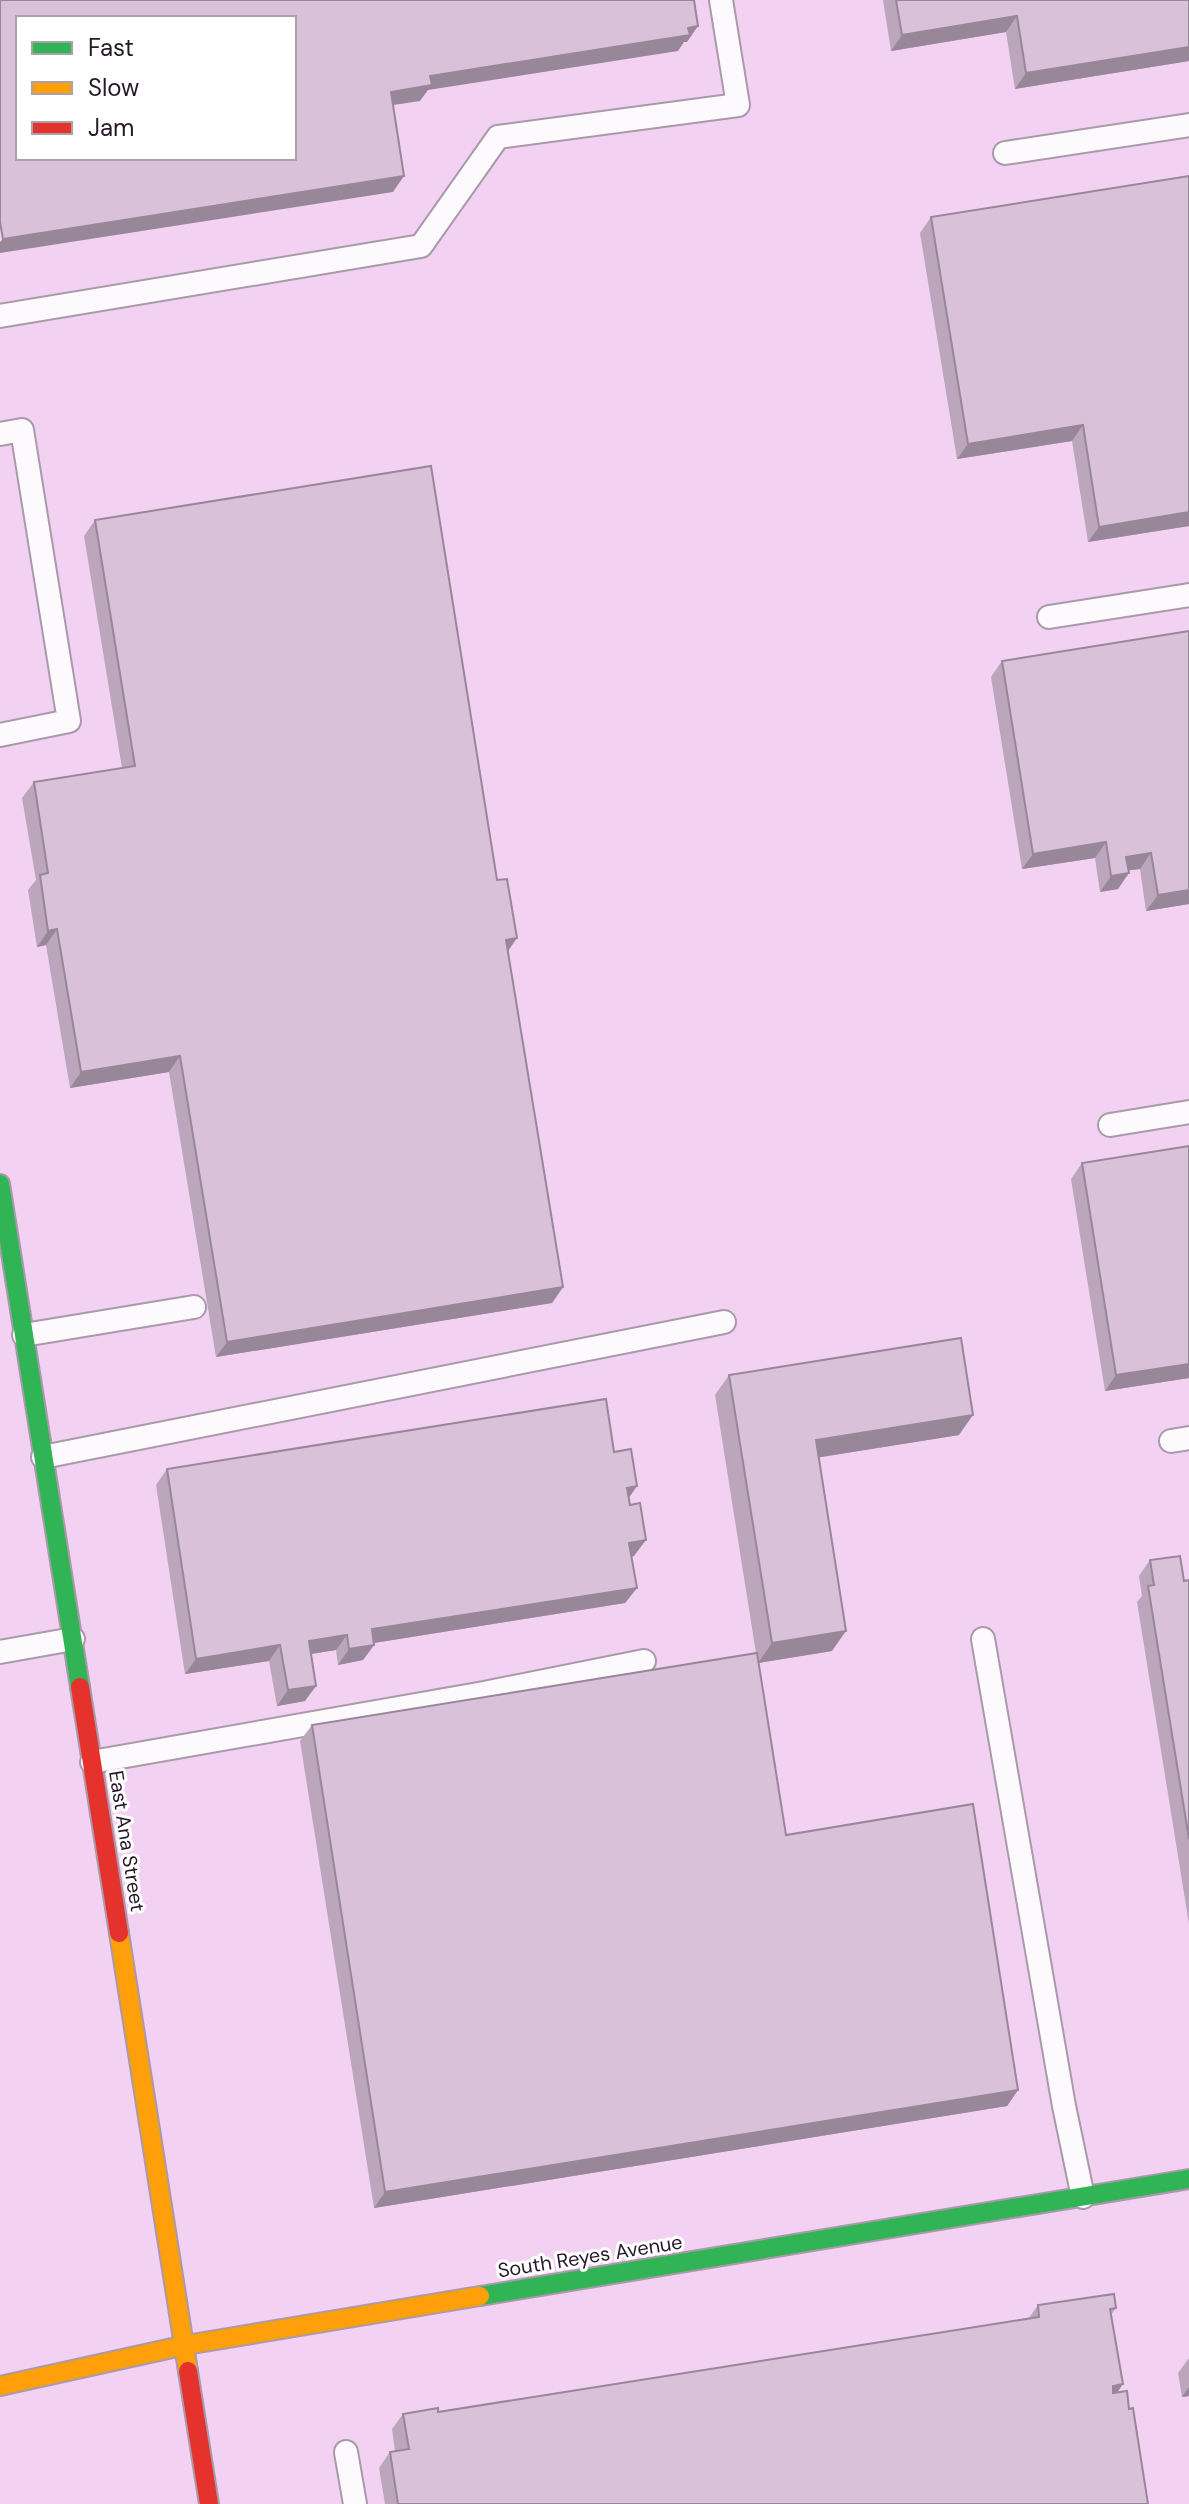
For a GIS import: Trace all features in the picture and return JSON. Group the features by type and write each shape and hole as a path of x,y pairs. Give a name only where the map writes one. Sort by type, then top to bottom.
{"street":[{"name":"East Ana Street","path":"0,1184 9,1303 24,1335 209,2504"},
{"name":"South Reyes Avenue","path":"0,2386 186,2345 1189,2179"}],"lane":[{"path":"0,316 421,246 498,137 738,105 721,0"},
{"path":"1005,153 1189,125"},
{"path":"0,434 22,430 69,721 0,735"},
{"path":"1049,617 1189,595"},
{"path":"1110,1125 1189,1112"},
{"path":"24,1335 194,1307"},
{"path":"43,1457 724,1322"},
{"path":"0,1652 73,1639"},
{"path":"983,1639 1064,2106 1083,2197"},
{"path":"92,1762 484,1693 644,1661"},
{"path":"346,2452 355,2504"}],"shaded area":[{"path":"0,0 1189,0 1189,2504 0,2504"}],"building":[{"path":"0,0 694,0 698,26 688,28 690,35 430,76 432,85 391,92 404,176 3,239 0,222"},
{"path":"896,0 1189,0 1189,47 1026,73 1017,16 902,35"},
{"path":"1189,176 1189,512 1099,527 1083,425 968,444 931,217"},
{"path":"431,466 497,880 507,879 517,938 506,940 563,1287 227,1342 180,1056 81,1072 57,929 48,931 40,875 48,873 34,782 135,766 95,520"},
{"path":"1189,631 1189,890 1158,895 1151,853 1126,857 1129,873 1111,876 1106,842 1033,854 1002,661"},
{"path":"1189,1146 1189,1364 1116,1375 1082,1163"},
{"path":"961,1338 973,1415 816,1440 846,1631 772,1643 729,1375"},
{"path":"606,1399 614,1452 631,1449 637,1486 627,1488 630,1505 640,1503 646,1540 629,1543 637,1588 372,1629 374,1645 349,1649 347,1635 309,1641 316,1686 288,1690 280,1645 196,1659 167,1469"},
{"path":"1180,1556 1184,1581 1189,1580 1189,1839 1148,1586 1154,1585 1150,1560"},
{"path":"757,1653 786,1835 973,1804 1018,2090 385,2192 312,1725"},
{"path":"1114,2294 1116,2308 1110,2309 1123,2384 1113,2386 1113,2393 1127,2391 1129,2409 1133,2408 1148,2504 398,2504 390,2452 409,2449 403,2414 438,2408 438,2412 1039,2317 1038,2305"}],"traffic: fast":[{"path":"0,1184 80,1687"},
{"path":"480,2296 1189,2179"}],"traffic: slow":[{"path":"119,1933 188,2371"},
{"path":"0,2386 186,2345 480,2296"}],"traffic: jam":[{"path":"80,1687 119,1933"},
{"path":"188,2371 209,2504"}]}
